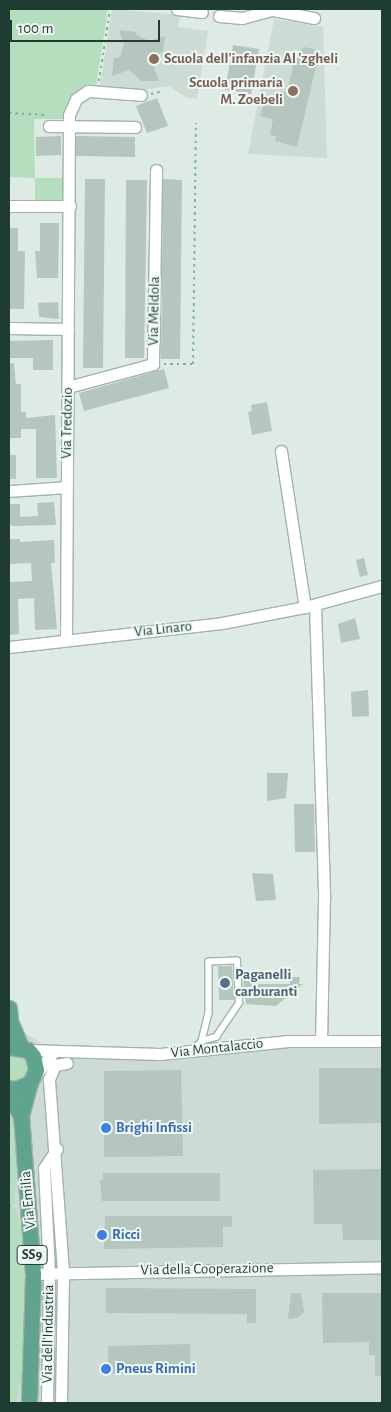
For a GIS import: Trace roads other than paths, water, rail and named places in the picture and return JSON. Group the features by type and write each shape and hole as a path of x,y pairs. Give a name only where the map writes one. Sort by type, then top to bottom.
{"main road":[{"name":"Via Emilia","path":"9,1018 19,1048 36,1062 21,1116 33,1274 28,1400"},
{"path":"9,1088 16,1089 32,1080"},
{"name":"Via Emilia","path":"9,1096 21,1116"}],"street":[{"path":"177,9 202,12"},
{"path":"219,16 242,18 268,10 314,18"},
{"path":"69,121 76,98 88,91 97,90 141,95"},
{"path":"49,126 69,121 135,127"},
{"name":"Via Tredozio","path":"66,640 69,121"},
{"name":"Via Meldola","path":"68,387 153,364 156,170"},
{"path":"9,206 70,206"},
{"path":"9,328 68,329"},
{"path":"281,451 310,606 324,899 321,1041"},
{"path":"9,491 66,487"},
{"name":"Via Linaro","path":"9,647 222,623 310,606 382,586"},
{"name":"Via Montalaccio","path":"19,1048 53,1053 74,1050 160,1054 321,1041 382,1041"},
{"path":"32,1080 53,1053"},
{"name":"Via dell'Industria","path":"61,1403 63,1272 57,1149 52,1116 51,1070 59,1062 67,1063"},
{"name":"Via dell'Industria","path":"47,1403 50,1273 44,1168 57,1149"},
{"path":"46,1215 60,1214"},
{"name":"Via della Cooperazione","path":"33,1274 382,1267"},
{"path":"48,1323 62,1323"},
{"path":"48,1384 61,1384"}],"lane":[{"path":"193,1051 202,1041 209,1013 209,962 237,960 239,1003 216,1037 202,1041"}],"place":[{"name":"Scuola dell'infanzia Al 'zgheli","path":"154,59"},
{"name":"Scuola primaria M. Zoebeli","path":"293,91"},
{"name":"Paganelli carburanti","path":"225,983"},
{"name":"Brighi Infissi","path":"106,1128"},
{"name":"Ricci","path":"102,1235"},
{"name":"Pneus Rimini","path":"106,1369"}]}
